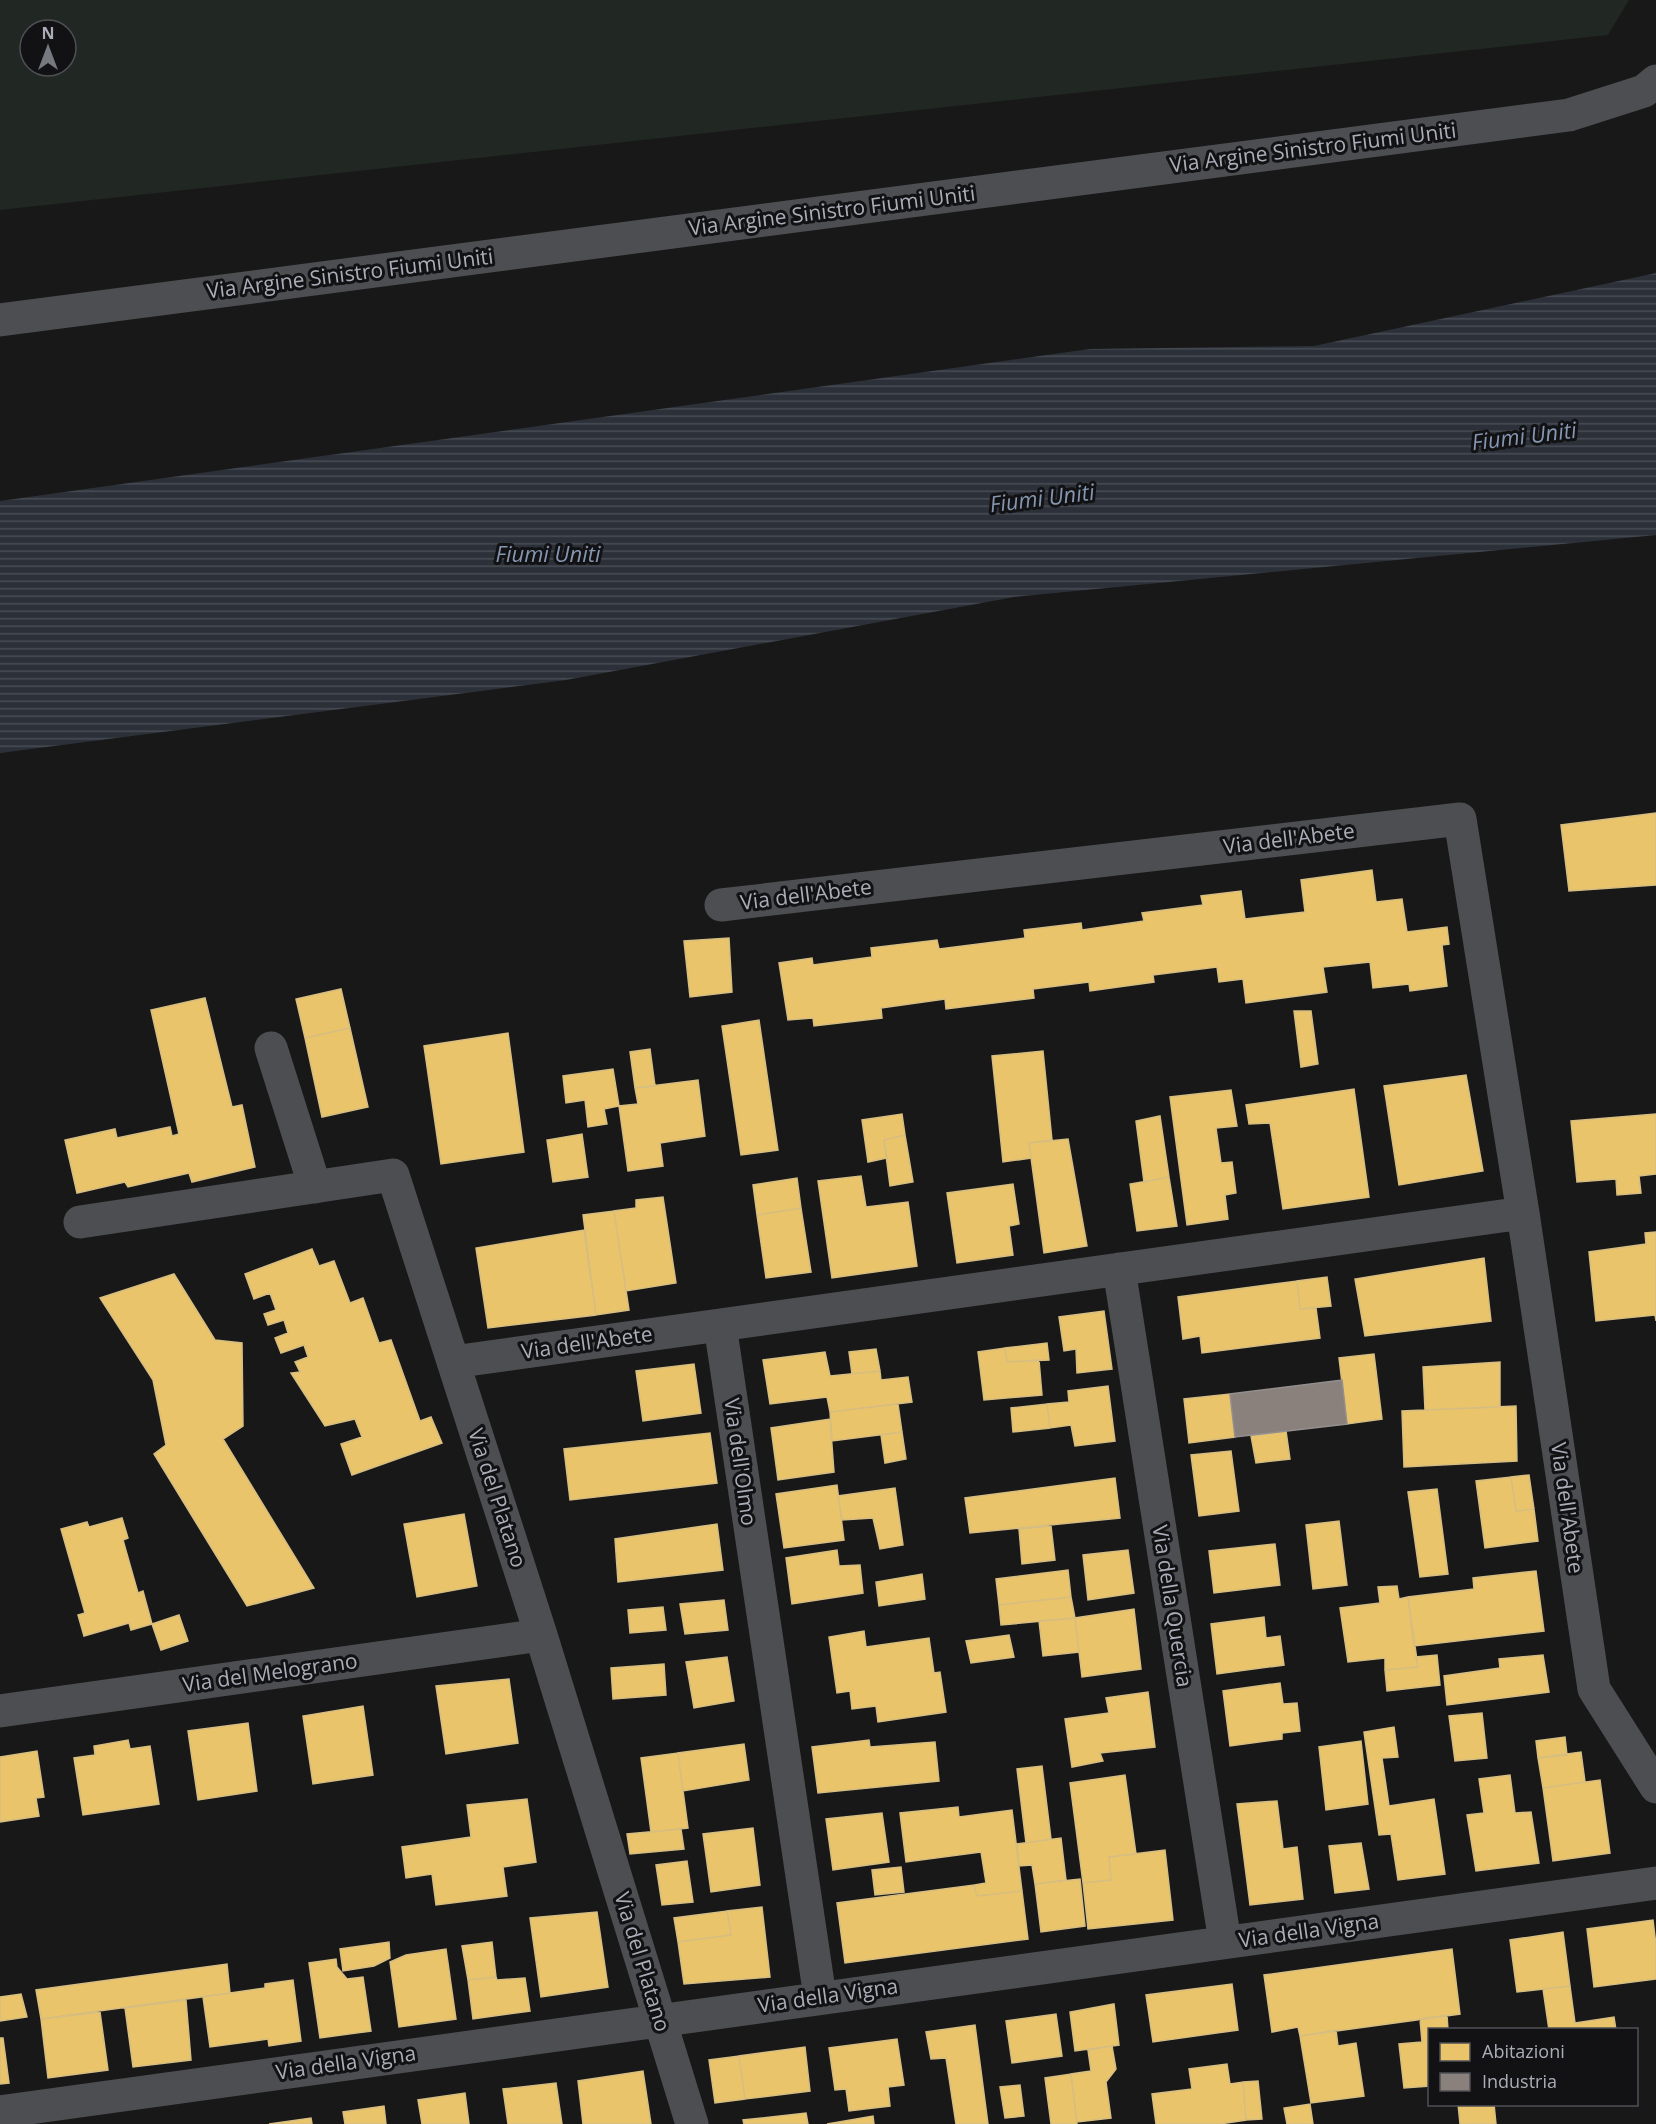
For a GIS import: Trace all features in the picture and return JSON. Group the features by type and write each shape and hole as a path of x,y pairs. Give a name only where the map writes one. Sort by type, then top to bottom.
{"street":[{"name":"Via Argine Sinistro Fiumi Uniti","path":"0,320 1569,116 1644,92 1656,81"},
{"name":"Via dell'Abete","path":"721,905 1460,819 1523,1213 1594,1689 1656,1787"},
{"path":"271,1048 315,1188"},
{"name":"Via del Platano","path":"81,1222 393,1175 541,1635 692,2124"},
{"path":"720,1325 1523,1213"},
{"name":"Via della Quercia","path":"1119,1269 1225,1942"},
{"name":"Via dell'Abete","path":"453,1362 720,1325"},
{"name":"Via dell'Olmo","path":"720,1325 820,1997"},
{"name":"Via del Melograno","path":"0,1711 541,1635"},
{"name":"Via della Vigna","path":"0,2112 659,2019 1656,1883"}],"shaded area":[{"path":"0,0 1629,0 1608,35 0,210"}],"water":[{"name":"Fiumi Uniti","path":"1656,273 1656,535 1014,597 566,680 0,753 0,501 1090,349 1314,346"}],"building: Abitazioni":[{"path":"1656,813 1656,885 1569,891 1561,825"},
{"path":"1372,870 1376,902 1402,899 1407,932 1447,927 1449,944 1442,945 1447,986 1410,991 1409,984 1373,988 1370,962 1323,967 1327,992 1246,1003 1243,979 1219,982 1217,967 1153,975 1154,982 1090,991 1089,982 1033,989 1034,998 946,1009 945,999 881,1008 882,1018 814,1026 813,1018 788,1020 779,963 812,958 813,965 872,957 871,948 937,940 939,949 1025,938 1024,930 1081,923 1082,930 1144,921 1142,913 1203,905 1201,896 1241,891 1245,919 1305,912 1301,880"},
{"path":"729,938 732,992 690,997 684,941"},
{"path":"341,989 350,1028 305,1038 296,999"},
{"path":"205,998 232,1107 242,1105 255,1167 192,1182 189,1173 128,1187 125,1182 77,1193 65,1140 115,1129 117,1138 170,1127 172,1136 179,1134 151,1010"},
{"path":"1294,1011 1311,1011 1318,1064 1301,1067"},
{"path":"759,1020 778,1150 741,1155 722,1026"},
{"path":"350,1028 368,1107 322,1117 305,1038"},
{"path":"508,1033 524,1152 441,1164 424,1046"},
{"path":"650,1049 655,1086 635,1088 630,1052"},
{"path":"1043,1051 1052,1140 1029,1143 1031,1158 1003,1162 992,1056"},
{"path":"613,1069 619,1106 604,1109 607,1124 588,1127 585,1100 566,1103 563,1076"},
{"path":"1466,1075 1483,1171 1399,1185 1384,1086"},
{"path":"698,1080 705,1136 660,1143 663,1166 628,1171 619,1106 638,1104 635,1088"},
{"path":"1354,1089 1369,1197 1283,1209 1270,1123 1249,1124 1246,1105"},
{"path":"1231,1090 1237,1126 1216,1128 1221,1163 1232,1162 1236,1193 1225,1195 1228,1219 1187,1225 1170,1097"},
{"path":"902,1114 905,1135 884,1140 887,1158 868,1162 862,1120"},
{"path":"1656,1114 1656,1174 1639,1176 1641,1193 1617,1195 1616,1179 1577,1182 1571,1121"},
{"path":"1160,1116 1169,1177 1144,1182 1136,1121"},
{"path":"582,1134 588,1177 553,1182 547,1140"},
{"path":"905,1135 913,1182 890,1186 884,1140"},
{"path":"1068,1139 1087,1246 1044,1253 1029,1143"},
{"path":"861,1176 866,1207 908,1202 917,1266 832,1278 818,1181"},
{"path":"1169,1177 1177,1226 1137,1231 1130,1184"},
{"path":"797,1178 801,1208 757,1215 753,1185"},
{"path":"1013,1184 1019,1224 1009,1226 1013,1255 957,1263 947,1193"},
{"path":"663,1197 676,1283 626,1291 614,1211 636,1208 636,1200"},
{"path":"801,1208 811,1272 766,1278 757,1215"},
{"path":"614,1211 629,1310 596,1315 583,1215"},
{"path":"584,1230 596,1315 488,1328 476,1248"},
{"path":"1656,1232 1656,1321 1655,1315 1596,1321 1589,1252 1646,1244 1645,1233"},
{"path":"312,1249 319,1266 334,1261 350,1303 363,1298 379,1343 391,1340 420,1421 431,1417 442,1443 352,1475 341,1444 362,1437 355,1419 325,1426 291,1373 300,1372 295,1362 308,1357 304,1345 281,1353 275,1338 288,1333 284,1320 268,1325 264,1314 276,1310 270,1293 254,1299 245,1274"},
{"path":"1484,1258 1491,1321 1365,1336 1355,1279"},
{"path":"174,1274 215,1340 242,1343 243,1426 223,1439 314,1588 247,1606 154,1454 166,1445 153,1380 100,1298"},
{"path":"1327,1277 1331,1306 1300,1309 1297,1281"},
{"path":"1297,1281 1300,1309 1316,1308 1320,1338 1202,1353 1200,1336 1183,1339 1178,1297"},
{"path":"1104,1311 1112,1369 1077,1373 1076,1349 1064,1351 1059,1317"},
{"path":"1047,1343 1049,1360 1007,1362 1005,1348"},
{"path":"1005,1348 1007,1362 1039,1360 1042,1395 984,1400 978,1352"},
{"path":"876,1349 880,1371 852,1374 849,1352"},
{"path":"825,1352 830,1376 880,1371 881,1380 908,1377 912,1402 830,1412 827,1397 770,1404 763,1360"},
{"path":"1374,1354 1382,1419 1347,1424 1339,1358"},
{"path":"1500,1362 1500,1407 1425,1410 1423,1367"},
{"path":"694,1364 701,1413 643,1421 636,1371"},
{"path":"1108,1386 1115,1441 1075,1446 1071,1425 1050,1428 1047,1404 1069,1402 1068,1391"},
{"path":"1230,1394 1235,1437 1189,1443 1184,1399"},
{"path":"898,1404 902,1432 832,1441 830,1412"},
{"path":"1047,1404 1050,1428 1013,1432 1011,1408"},
{"path":"1516,1406 1517,1461 1404,1467 1402,1411"},
{"path":"830,1419 834,1472 778,1480 771,1428"},
{"path":"1286,1431 1290,1459 1256,1463 1251,1436"},
{"path":"902,1432 906,1459 885,1463 881,1435"},
{"path":"710,1433 717,1483 570,1500 564,1449"},
{"path":"1231,1451 1239,1511 1199,1516 1191,1455"},
{"path":"1529,1475 1534,1509 1516,1511 1511,1477"},
{"path":"1511,1477 1516,1511 1534,1509 1538,1541 1485,1548 1476,1481"},
{"path":"1115,1478 1120,1518 970,1533 965,1498"},
{"path":"837,1485 844,1540 784,1548 776,1494"},
{"path":"895,1488 903,1545 880,1549 873,1518 842,1520 838,1496"},
{"path":"1437,1489 1448,1574 1420,1577 1408,1492"},
{"path":"464,1514 477,1586 417,1597 404,1524"},
{"path":"122,1518 128,1538 123,1540 138,1593 143,1591 152,1624 131,1630 129,1623 84,1636 78,1615 85,1613 61,1529 87,1522 89,1527"},
{"path":"1339,1521 1347,1585 1313,1589 1306,1525"},
{"path":"717,1524 723,1570 618,1582 615,1539"},
{"path":"1051,1526 1055,1560 1022,1564 1019,1529"},
{"path":"1275,1544 1280,1585 1214,1593 1209,1551"},
{"path":"837,1550 839,1566 860,1565 863,1593 792,1604 786,1558"},
{"path":"1128,1550 1134,1593 1088,1600 1083,1555"},
{"path":"1068,1570 1071,1597 999,1605 996,1579"},
{"path":"1536,1571 1544,1631 1414,1646 1408,1597 1474,1589 1473,1578"},
{"path":"922,1574 925,1599 879,1606 876,1582"},
{"path":"1397,1586 1399,1599 1408,1597 1418,1667 1385,1670 1385,1658 1348,1662 1340,1608 1380,1603 1378,1587"},
{"path":"1071,1597 1075,1618 1001,1625 999,1605"},
{"path":"724,1600 728,1630 685,1634 680,1604"},
{"path":"663,1607 666,1630 630,1633 628,1610"},
{"path":"1134,1609 1141,1669 1082,1677 1075,1618"},
{"path":"179,1615 188,1641 161,1650 152,1624"},
{"path":"1264,1617 1266,1638 1280,1636 1284,1665 1217,1674 1211,1624"},
{"path":"1075,1618 1079,1652 1043,1656 1039,1621"},
{"path":"864,1631 866,1647 929,1638 934,1673 940,1672 946,1712 878,1722 876,1706 852,1709 850,1691 837,1693 829,1637"},
{"path":"1009,1635 1014,1657 971,1663 966,1641"},
{"path":"1437,1655 1440,1685 1387,1691 1385,1670 1418,1667 1416,1657"},
{"path":"1543,1655 1549,1692 1447,1705 1444,1676 1500,1668 1499,1659"},
{"path":"727,1657 734,1701 694,1708 686,1662"},
{"path":"664,1664 666,1695 613,1699 611,1668"},
{"path":"509,1679 518,1743 446,1754 436,1686"},
{"path":"1280,1683 1283,1704 1297,1703 1300,1731 1282,1733 1282,1739 1230,1746 1223,1691"},
{"path":"1148,1692 1155,1747 1100,1753 1103,1761 1072,1767 1065,1719 1109,1713 1106,1698"},
{"path":"363,1706 373,1775 313,1784 303,1716"},
{"path":"1482,1713 1487,1758 1455,1761 1449,1716"},
{"path":"248,1723 257,1791 198,1800 188,1731"},
{"path":"1394,1727 1398,1757 1382,1758 1389,1806 1434,1799 1445,1874 1398,1880 1391,1834 1379,1835 1364,1732"},
{"path":"1565,1737 1567,1755 1538,1758 1536,1741"},
{"path":"128,1740 130,1749 150,1746 159,1804 83,1815 74,1758 95,1755 94,1746"},
{"path":"869,1740 870,1747 935,1742 939,1781 818,1793 812,1747"},
{"path":"1361,1741 1368,1804 1326,1810 1319,1747"},
{"path":"744,1744 749,1780 683,1791 678,1753"},
{"path":"37,1751 44,1797 36,1798 39,1816 0,1822 0,1757"},
{"path":"1581,1752 1585,1782 1543,1788 1538,1758"},
{"path":"678,1753 688,1828 651,1832 641,1758"},
{"path":"1042,1766 1051,1839 1026,1843 1017,1769"},
{"path":"1125,1775 1136,1854 1109,1857 1111,1880 1083,1883 1070,1783"},
{"path":"1510,1775 1515,1813 1531,1812 1539,1863 1476,1871 1467,1815 1484,1813 1479,1779"},
{"path":"1600,1780 1610,1853 1553,1861 1543,1788"},
{"path":"527,1799 536,1862 503,1867 507,1896 436,1905 432,1874 406,1878 402,1847 471,1837 467,1805"},
{"path":"1277,1801 1283,1849 1297,1847 1303,1899 1250,1905 1237,1804"},
{"path":"958,1807 959,1817 1012,1810 1022,1891 977,1896 974,1885 986,1883 981,1852 906,1862 900,1813"},
{"path":"882,1813 889,1862 833,1870 826,1819"},
{"path":"753,1828 760,1885 711,1892 703,1834"},
{"path":"681,1829 684,1849 630,1854 627,1834"},
{"path":"1061,1838 1066,1880 1035,1884 1032,1865 1019,1866 1017,1844"},
{"path":"1361,1843 1369,1889 1335,1893 1329,1846"},
{"path":"1165,1850 1173,1920 1088,1929 1083,1883 1111,1880 1109,1857"},
{"path":"687,1861 693,1902 662,1905 656,1865"},
{"path":"901,1867 904,1892 875,1895 872,1870"},
{"path":"1080,1879 1085,1926 1041,1932 1035,1884"},
{"path":"974,1885 977,1896 1022,1891 1028,1939 845,1963 837,1903"},
{"path":"762,1907 770,1977 684,1984 678,1942 731,1935 727,1911"},
{"path":"727,1911 731,1935 678,1942 674,1918"},
{"path":"597,1912 608,1987 541,1997 530,1918"},
{"path":"1653,1920 1656,1979 1594,1987 1587,1929"},
{"path":"1563,1932 1570,1986 1517,1992 1510,1940"},
{"path":"389,1942 390,1958 374,1966 343,1971 340,1949"},
{"path":"492,1942 496,1977 468,1980 462,1946"},
{"path":"446,1949 456,2019 399,2027 390,1962 406,1955"},
{"path":"1452,1949 1460,2014 1300,2036 1298,2027 1272,2032 1264,1975"},
{"path":"336,1959 337,1967 347,1979 363,1977 371,2031 320,2038 309,1963"},
{"path":"227,1964 230,1993 41,2019 36,1990"},
{"path":"496,1977 497,1980 525,1978 530,2011 473,2019 468,1980"},
{"path":"293,1980 301,2041 269,2046 268,2039 210,2047 203,1997 265,1988 265,1984"},
{"path":"1232,1984 1238,2030 1153,2042 1146,1995"},
{"path":"1570,1986 1575,2023 1614,2017 1616,2028 1549,2028 1543,1989"},
{"path":"21,1994 27,2017 0,2021 0,1997"},
{"path":"186,2000 191,2060 133,2067 125,2008"},
{"path":"1114,2004 1119,2045 1075,2051 1070,2012"},
{"path":"100,2012 108,2070 48,2078 41,2019"},
{"path":"1056,2014 1062,2056 1012,2063 1006,2021"},
{"path":"1447,2015 1448,2028 1428,2028 1428,2086 1404,2088 1399,2044 1422,2042 1420,2019"},
{"path":"975,2025 988,2124 956,2124 946,2058 931,2059 926,2032"},
{"path":"1336,2030 1338,2046 1356,2043 1364,2096 1311,2103 1300,2036"},
{"path":"0,2038 3,2038 9,2083 0,2084"},
{"path":"897,2039 904,2085 888,2087 890,2106 849,2111 846,2089 835,2090 829,2048"},
{"path":"1112,2046 1116,2069 1106,2082 1111,2118 1077,2122 1071,2074 1091,2071 1088,2050"},
{"path":"805,2047 810,2091 745,2099 739,2056"},
{"path":"739,2056 745,2099 715,2103 709,2060"},
{"path":"1227,2064 1230,2084 1243,2082 1246,2120 1220,2124 1156,2124 1152,2094 1192,2089 1189,2069"},
{"path":"643,2071 651,2124 583,2124 578,2081"},
{"path":"1071,2074 1077,2124 1051,2124 1045,2078"},
{"path":"1258,2081 1262,2119 1246,2120 1243,2082"},
{"path":"556,2083 562,2124 508,2124 503,2089"},
{"path":"1020,2085 1024,2116 1005,2118 1000,2087"},
{"path":"465,2093 469,2124 422,2124 418,2100"},
{"path":"1310,2104 1313,2124 1287,2124 1284,2108"},
{"path":"384,2106 386,2124 345,2124 343,2112"},
{"path":"1458,2106 1494,2106 1496,2124 1460,2124"},
{"path":"806,2113 808,2124 744,2124 743,2120"},
{"path":"873,2116 874,2124 827,2124"},
{"path":"311,2118 312,2124 269,2124"}],"building: Industria":[{"path":"1342,1380 1347,1424 1235,1437 1230,1394"}]}
